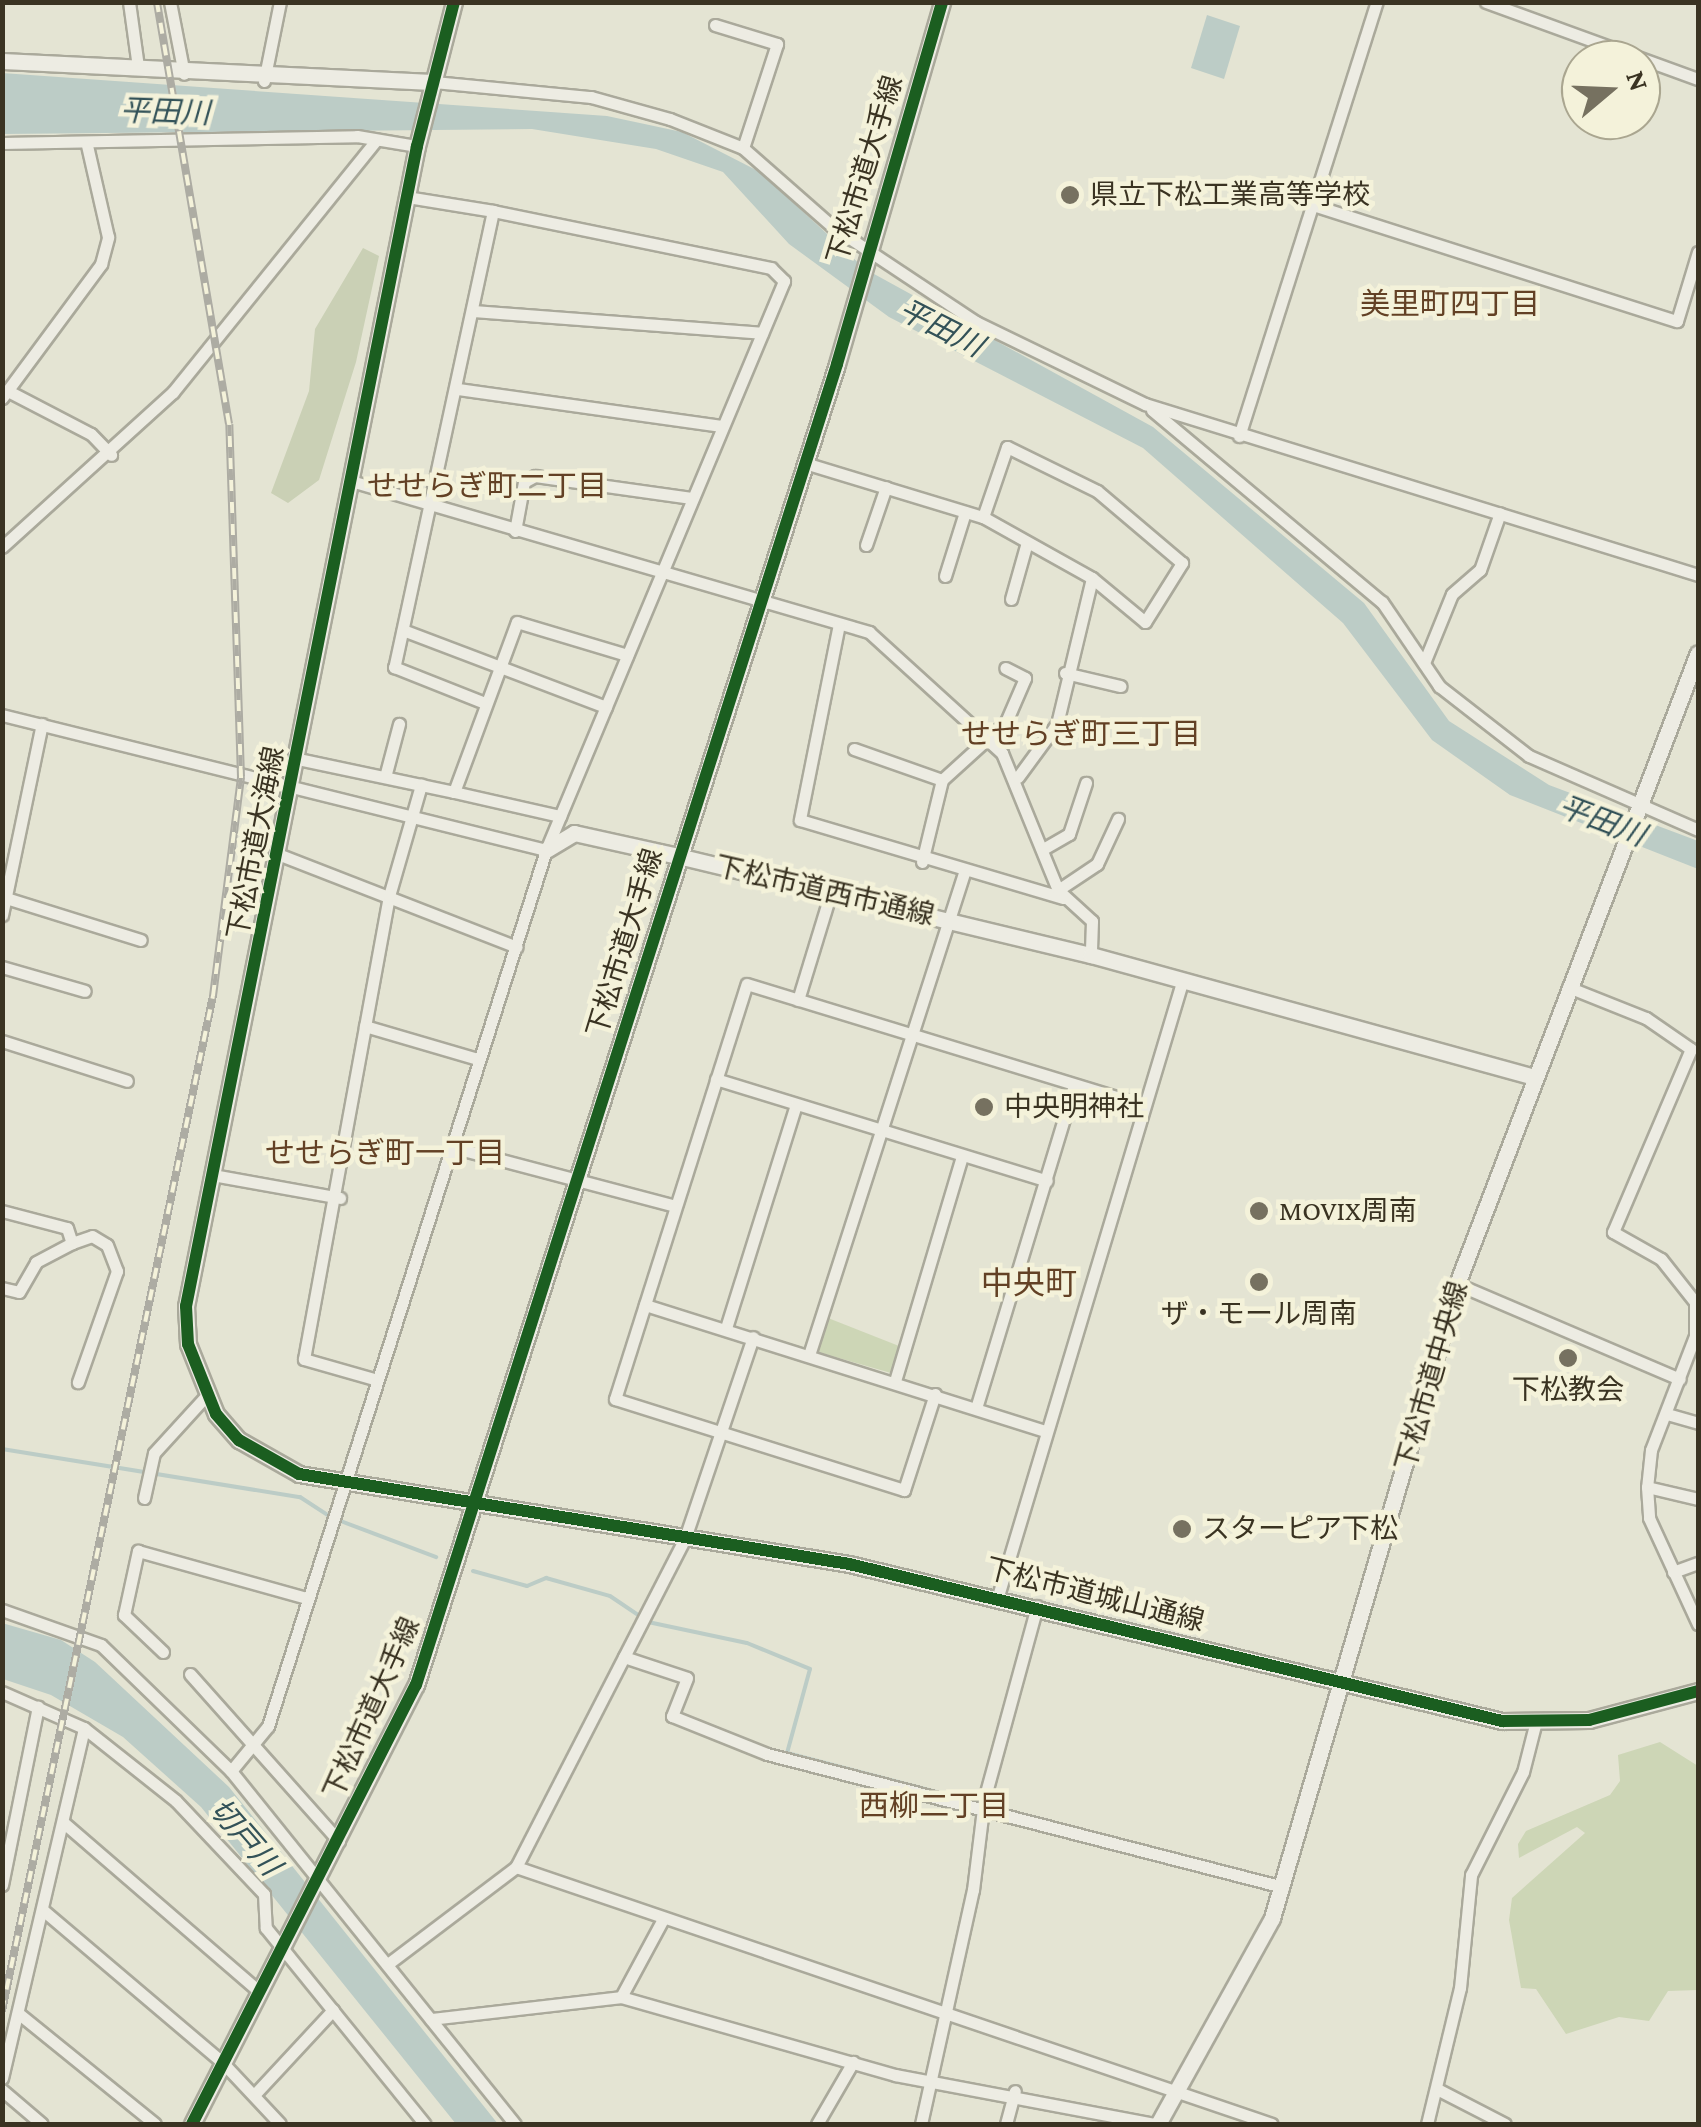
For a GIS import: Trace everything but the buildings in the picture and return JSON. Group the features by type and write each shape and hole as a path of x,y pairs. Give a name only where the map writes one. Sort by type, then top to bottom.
{"street":[{"path":"129,2 138,67"},
{"path":"170,2 184,74"},
{"path":"264,81 280,2"},
{"name":"下松市道大海線","path":"454,2 417,146 218,1176 186,1306 207,1395 239,1440 267,1459 343,1483 474,1506"},
{"name":"下松市道大手線","path":"286,1948 416,1685 806,463 942,2"},
{"path":"1486,2 1698,79"},
{"path":"1239,436 1376,3"},
{"path":"716,25 777,44 744,148"},
{"path":"2,61 138,67 264,81 591,97 744,148 864,257 976,322 1145,404 1698,575"},
{"path":"2,546 112,455 242,316 374,142"},
{"path":"2,143 374,142 417,146"},
{"path":"87,145 108,237 101,264 5,395 91,434 112,455"},
{"path":"231,1772 268,1726 374,1379 546,850 656,576 784,281 771,268 407,197"},
{"path":"1313,205 1677,321 1698,252"},
{"path":"485,703 394,667 434,509 494,212"},
{"path":"472,311 762,333"},
{"path":"458,389 722,426"},
{"path":"1145,404 1382,602 1424,664 1529,756 1639,812 1698,830"},
{"path":"806,463 983,518 1092,578 1146,622 1182,562 1097,491 1007,446 983,518"},
{"path":"514,531 524,482 535,476 690,498"},
{"path":"351,481 758,606 840,624 898,652 990,738 1018,777 1058,890 1092,921 1091,955"},
{"path":"866,545 886,487"},
{"path":"946,576 966,512"},
{"path":"1424,664 1452,594 1480,570 1500,513"},
{"path":"1010,598 1027,542"},
{"path":"1018,777 1058,724 1065,673 1092,578"},
{"path":"454,792 516,622 627,656"},
{"path":"840,624 800,820 922,862 1072,899"},
{"path":"403,630 606,707"},
{"path":"1639,812 1698,654"},
{"path":"922,862 942,780 990,738 1025,678 1005,668"},
{"path":"1065,673 1120,686"},
{"name":"下松市道西市通線","path":"2,715 413,823 546,850 574,834 951,920 1183,979 1531,1076"},
{"path":"2,916 42,724"},
{"path":"385,777 399,724"},
{"path":"854,748 942,780"},
{"path":"298,759 560,816"},
{"path":"1043,849 1068,834 1086,783"},
{"path":"374,1379 304,1358 340,1198 389,896 421,785"},
{"name":"下松市道中央線","path":"1156,2124 1182,2092 1283,1887 1457,1284 1531,1076 1639,812"},
{"path":"1058,890 1097,864 1118,819"},
{"path":"278,854 516,946"},
{"path":"808,1356 964,873"},
{"path":"798,1000 831,892"},
{"path":"6,898 141,940"},
{"path":"2,967 84,991"},
{"path":"998,1596 1044,1431 1183,979"},
{"path":"935,1394 904,1490 615,1399 747,984 1144,1105"},
{"path":"1568,986 1646,1018 1692,1049 1695,1062 1613,1232 1661,1259 1695,1302 1696,1336 1667,1414 1647,1486 1649,1518 1698,1624"},
{"path":"365,1026 478,1059"},
{"path":"2,1041 128,1081"},
{"path":"716,1079 1047,1181"},
{"path":"977,1405 1074,1085"},
{"path":"726,1328 796,1106"},
{"path":"452,1148 675,1206"},
{"path":"895,1380 962,1156"},
{"path":"218,1176 340,1198"},
{"path":"2,1211 67,1228 72,1243"},
{"path":"2,1288 19,1292 36,1262 72,1243 92,1236 107,1246 117,1271 78,1382"},
{"path":"1457,1284 1680,1379"},
{"path":"645,1305 977,1405 1044,1431"},
{"path":"389,1963 516,1867 685,1538 753,1337"},
{"path":"144,1498 154,1453 207,1395"},
{"path":"1667,1414 1698,1422"},
{"path":"1647,1486 1698,1499"},
{"name":"下松市道城山通線","path":"474,1506 685,1538 998,1596 1344,1685 1535,1725 1698,1691"},
{"path":"164,1652 124,1615 138,1551 306,1598"},
{"path":"1673,1572 1698,1563"},
{"path":"921,2124 985,1811 1037,1606"},
{"path":"2,1610 101,1645 231,1772 516,2124"},
{"path":"624,1657 687,1678 672,1716 767,1754 1283,1887"},
{"path":"190,1674 254,1741 339,1841"},
{"path":"2,1692 84,1728 176,1801 264,1894 266,1928 425,2124"},
{"path":"2,1886 38,1707"},
{"path":"1427,2124 1439,2090 1470,1875 1523,1772 1535,1725"},
{"path":"2,2078 84,1728"},
{"path":"2,1811 16,1814"},
{"path":"64,1822 260,1992"},
{"path":"516,1867 662,1921 1272,2124"},
{"path":"44,1910 223,2063 280,2124"},
{"path":"621,1997 662,1921"},
{"path":"192,2124 286,1948"},
{"path":"431,2019 621,1997 852,2062 1015,2091 1156,2124"},
{"path":"254,2095 333,2010"},
{"path":"18,2012 156,2124"},
{"path":"817,2124 852,2062"},
{"path":"2,2090 42,2124"},
{"path":"1439,2090 1504,2124"},
{"path":"1006,2124 1015,2091"}],"green space":[{"path":"363,248 379,256 356,362 319,480 288,503 271,493 309,391 315,329"},
{"path":"828,1318 899,1346 891,1373 818,1352"},
{"path":"1660,1742 1698,1766 1698,1990 1668,1991 1649,2021 1619,2017 1566,2034 1536,1989 1521,1988 1509,1920 1512,1898 1585,1833 1577,1827 1519,1858 1518,1844 1526,1831 1610,1795 1620,1781 1618,1755"}],"water":[{"path":"1207,15 1240,26 1224,79 1191,68"},
{"name":"平田川","path":"2,73 607,116 682,132 760,172 865,269 1153,427 1364,603 1449,721 1549,785 1698,841 1698,869 1510,795 1432,740 1343,623 1143,448 889,317 789,244 723,172 656,149 532,129 3,134"},
{"name":"切戸川","path":"2,1623 61,1640 95,1662 229,1787 498,2124 456,2124 201,1807 123,1737 51,1695 3,1679"}],"waterway":[{"path":"2,1449 300,1497 329,1516"},
{"path":"338,1520 436,1557"},
{"path":"473,1571 527,1586 546,1578 610,1596 640,1616"},
{"path":"648,1622 747,1643 810,1669 787,1753 944,1794"}],"railway":[{"path":"2,2011 213,996 241,777 229,424 157,2"}],"cycle path":[{"path":"454,2 417,146 186,1306 188,1344 216,1414 239,1440 299,1474 849,1564 1502,1721 1589,1720 1698,1691"},
{"path":"192,2124 416,1685 837,364 942,2"}],"place":[{"name":"県立下松工業高等学校","path":"1070,195"},
{"name":"中央明神社","path":"984,1107"},
{"name":"MOVIX周南","path":"1259,1211"},
{"name":"ザ・モール周南","path":"1259,1282"},
{"name":"下松教会","path":"1568,1358"},
{"name":"スターピア下松","path":"1182,1529"}],"district":[{"name":"美里町四丁目","path":"1450,304"},
{"name":"せせらぎ町二丁目","path":"487,486"},
{"name":"せせらぎ町三丁目","path":"1081,734"},
{"name":"せせらぎ町一丁目","path":"385,1153"},
{"name":"中央町","path":"1029,1283"},
{"name":"西柳二丁目","path":"934,1806"}]}
